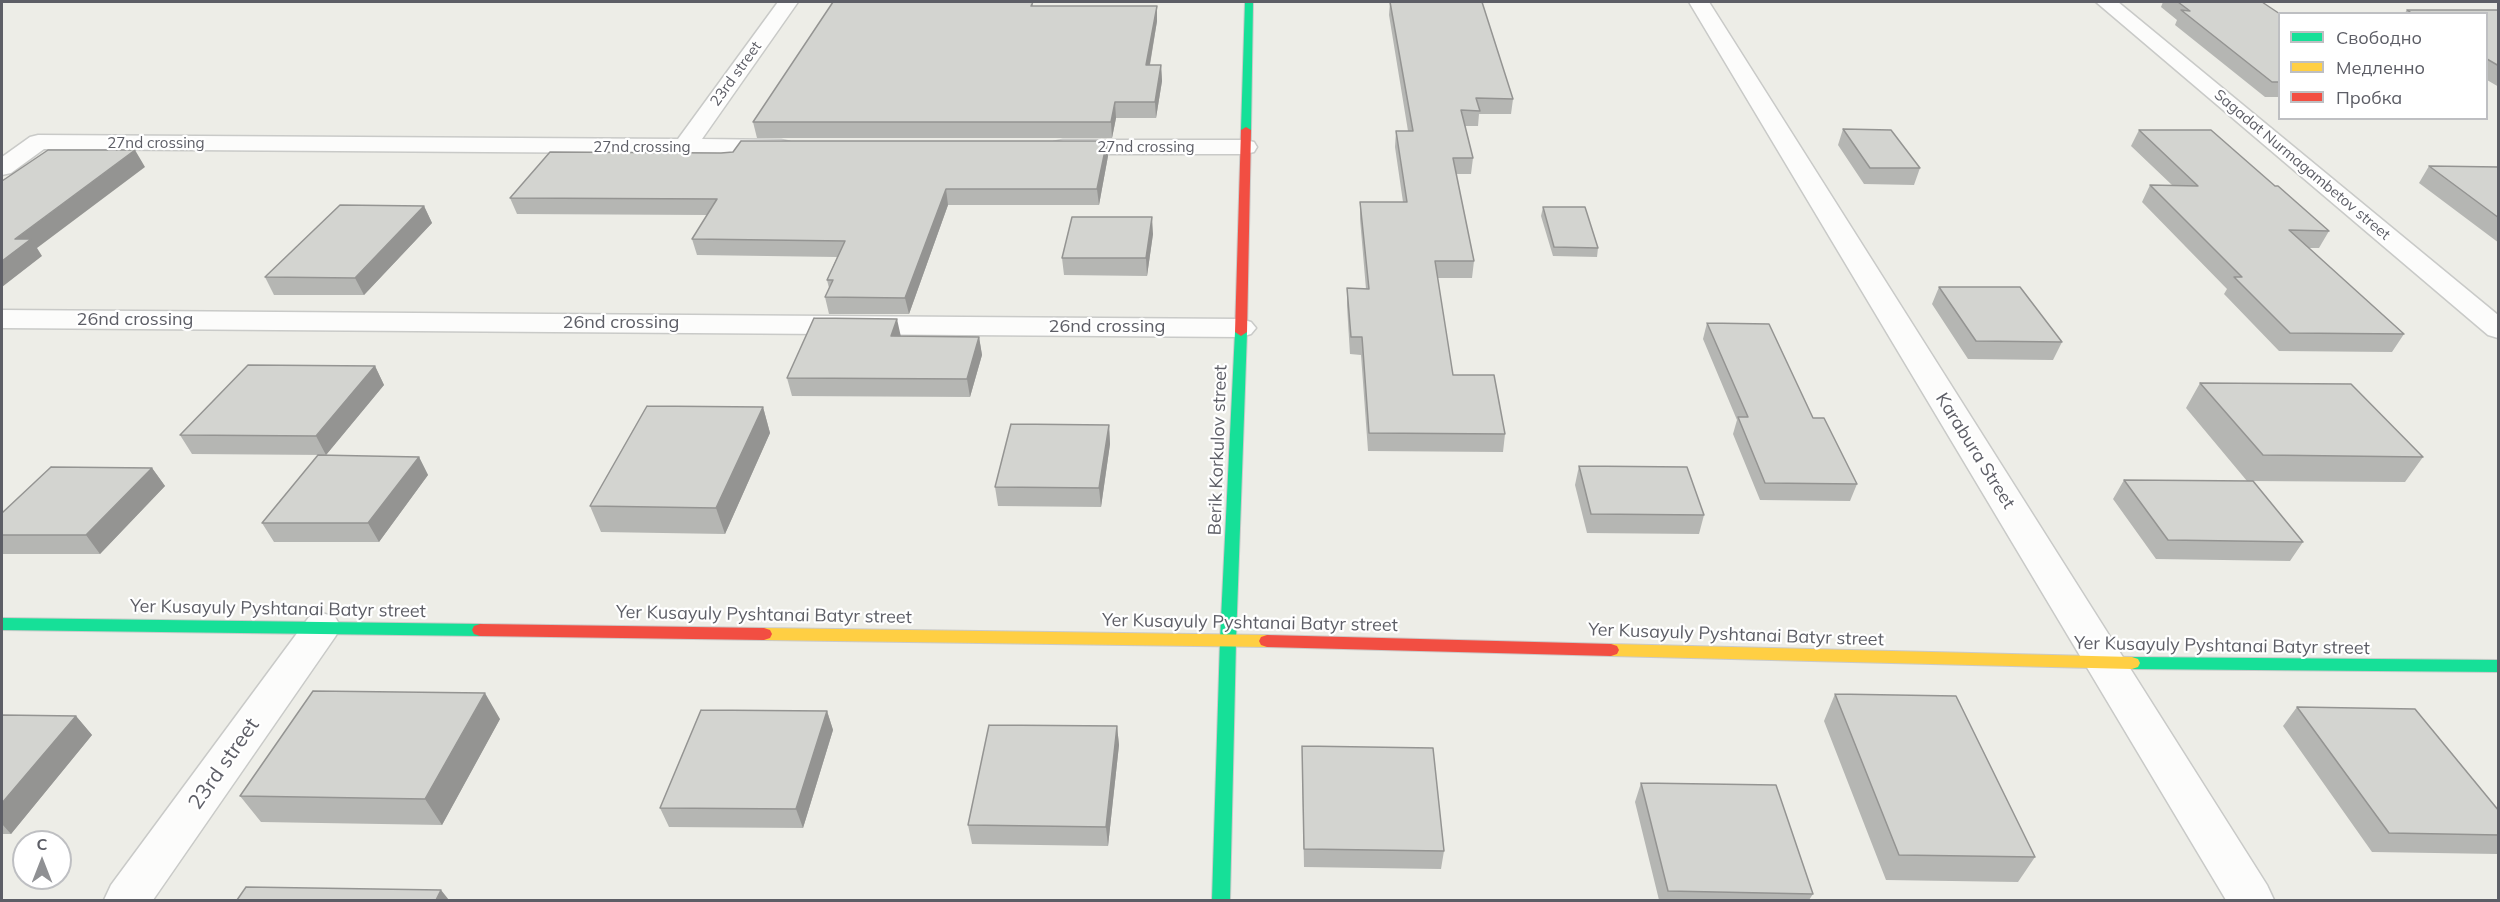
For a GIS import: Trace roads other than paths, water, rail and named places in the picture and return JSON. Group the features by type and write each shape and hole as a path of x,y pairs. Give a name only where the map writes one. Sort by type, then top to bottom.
{"street":[{"name":"23rd street","path":"684,147 788,2"},
{"name":"Berik Korkulov street","path":"1221,900 1228,640 1241,328 1249,2"},
{"name":"Karabura Street","path":"1699,2 2251,900"},
{"name":"Sagadat Nurmagambetov street","path":"2106,2 2499,329"},
{"name":"27nd crossing","path":"2,168 38,142 803,147"},
{"name":"27nd crossing","path":"1042,147 1245,147"},
{"name":"26nd crossing","path":"2,319 1241,328"},
{"name":"Yer Kusayuly Pyshtanai Batyr street","path":"2,624 1228,640 2105,663 2499,666"},
{"name":"23rd street","path":"127,900 322,627"}]}
